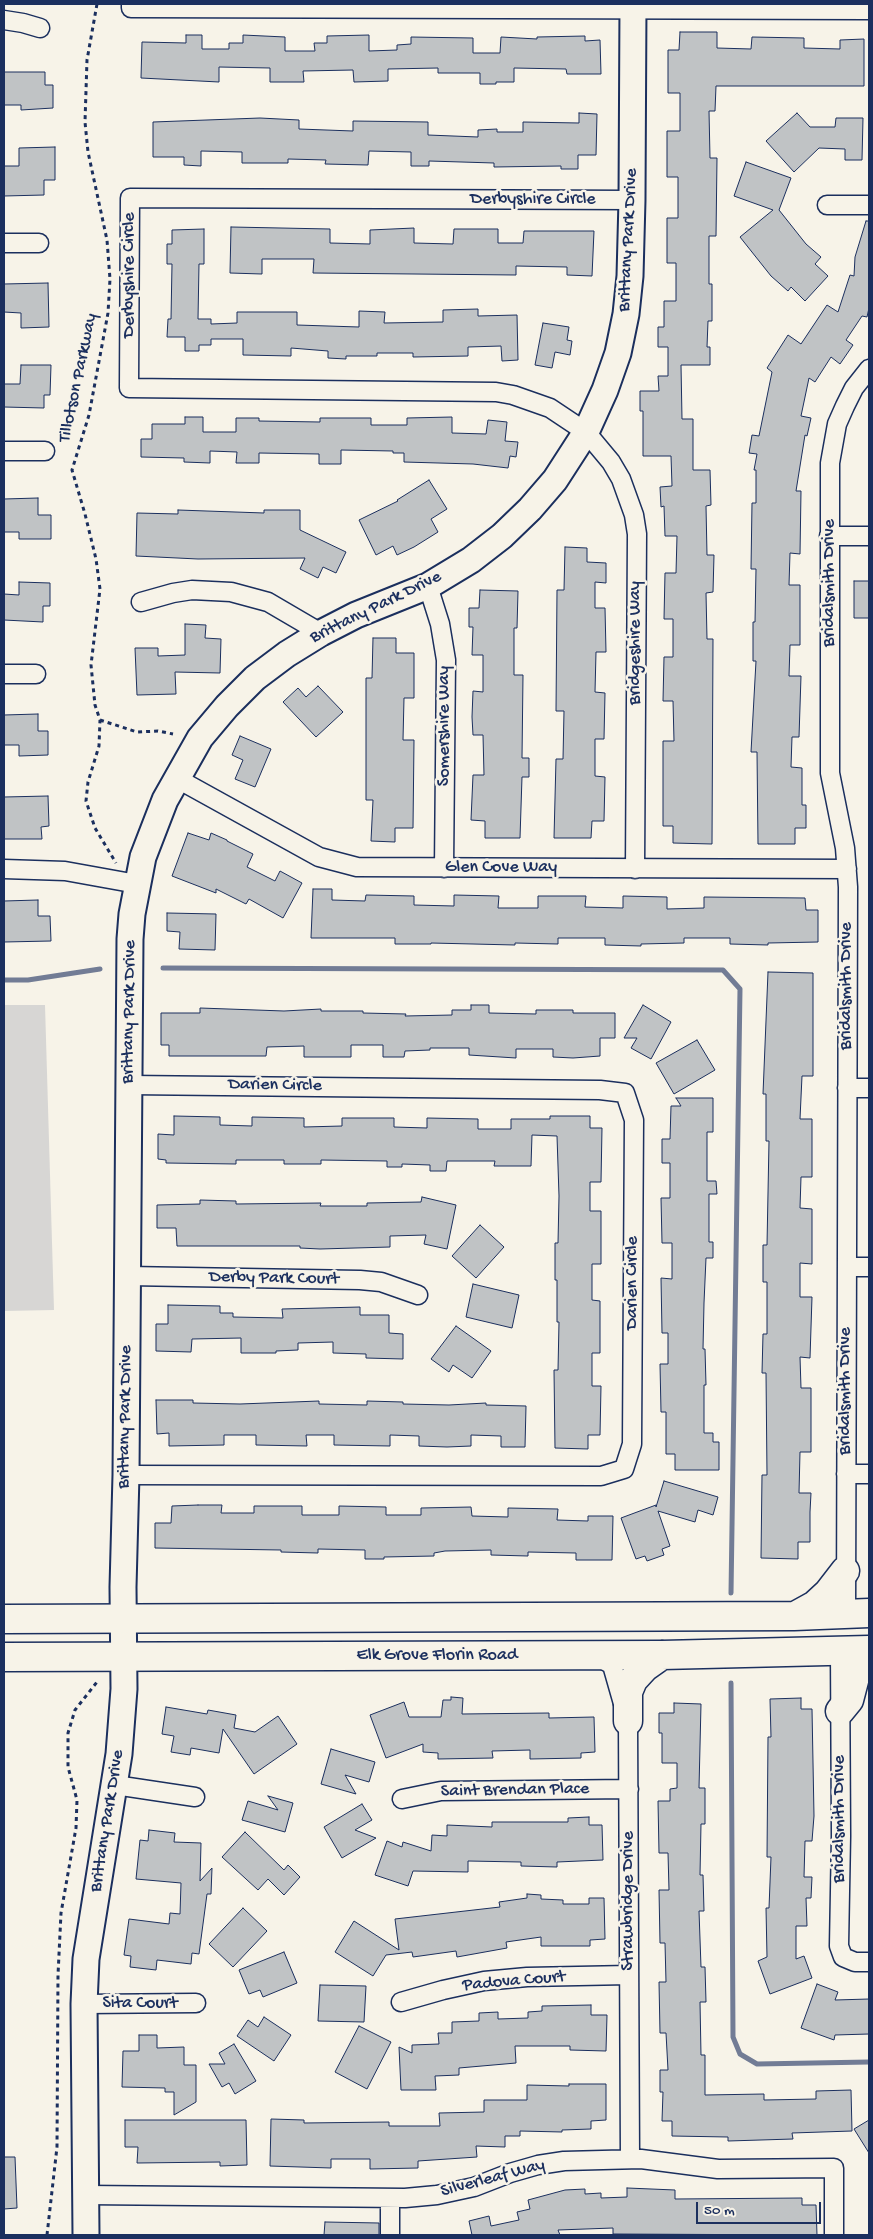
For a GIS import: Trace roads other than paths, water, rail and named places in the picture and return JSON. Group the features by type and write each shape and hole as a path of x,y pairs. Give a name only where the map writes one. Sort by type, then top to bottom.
{"main road":[{"path":"794,1616 815,1604 828,1593 845,1571"},
{"path":"4,1619 794,1616 858,1613"},
{"path":"768,1654 796,1636 824,1634 837,1628 858,1613"},
{"path":"840,1652 847,1641 858,1634 869,1633"},
{"name":"Elk Grove Florin Road","path":"4,1657 662,1655 768,1654 869,1650"},
{"path":"628,1721 628,1692 633,1680 645,1667 662,1655"},
{"path":"840,1711 849,1700 855,1677 860,1668 869,1660"}],"street":[{"path":"131,4 131,8 633,6 869,10"},
{"name":"Brittany Park Drive","path":"86,2235 84,2004 86,1959 115,1785 123,1714 130,938 137,884 151,832 176,778 200,738 227,706 263,672 320,633 356,615 428,586 471,560 502,536 530,509 561,472 586,432 605,390 618,353 626,314 630,276 632,200 633,6"},
{"path":"4,20 40,28"},
{"name":"Derbyshire Circle","path":"586,432 550,408 523,397 496,392 129,388 130,198 632,200"},
{"path":"827,205 869,205"},
{"path":"4,243 39,244"},
{"name":"Bridalsmith Drive","path":"858,1613 845,1571 847,869 830,773 829,536 832,443 845,406 854,388 869,369"},
{"name":"Bridgeshire Way","path":"586,432 612,462 621,479 634,515 637,534 635,869"},
{"path":"4,452 45,452"},
{"path":"829,536 869,536"},
{"name":"Somershire Way","path":"428,586 440,624 446,660 444,868"},
{"path":"141,602 192,590 231,592 268,602 320,633"},
{"path":"4,674 36,674"},
{"name":"Glen Cove Way","path":"176,778 319,857 338,863 376,868 847,869"},
{"path":"4,869 65,871 137,884"},
{"name":"Darien Circle","path":"126,1475 601,1476 624,1469 632,1444 634,1120 624,1094 600,1090 129,1085"},
{"path":"847,1088 869,1088"},
{"path":"847,1267 869,1267"},
{"name":"Derby Park Court","path":"128,1276 360,1280 381,1282 418,1295"},
{"path":"846,1474 869,1474"},
{"name":"Bridalsmith Drive","path":"840,1652 841,1836 839,1946 843,1957 855,1962 869,1962"},
{"name":"Strawbridge Drive","path":"595,1655 612,1665 628,1721 630,2159"},
{"path":"115,1785 195,1797"},
{"name":"Saint Brendan Place","path":"402,1799 441,1791 629,1789"},
{"name":"Padova Court","path":"401,2002 443,1990 484,1982 527,1977 629,1975"},
{"name":"Sita Court","path":"84,2004 196,2003"},
{"name":"Silverleaf Way","path":"86,2195 390,2198 446,2193 474,2187 538,2164 564,2161 662,2160 718,2169 834,2168 834,2235"},
{"path":"390,2198 390,2235"}],"waterway":[{"path":"163,968 723,970 740,989 731,1593"},
{"path":"4,980 28,980 100,969"},
{"path":"731,1683 733,2037 740,2054 757,2064 869,2062"}]}
